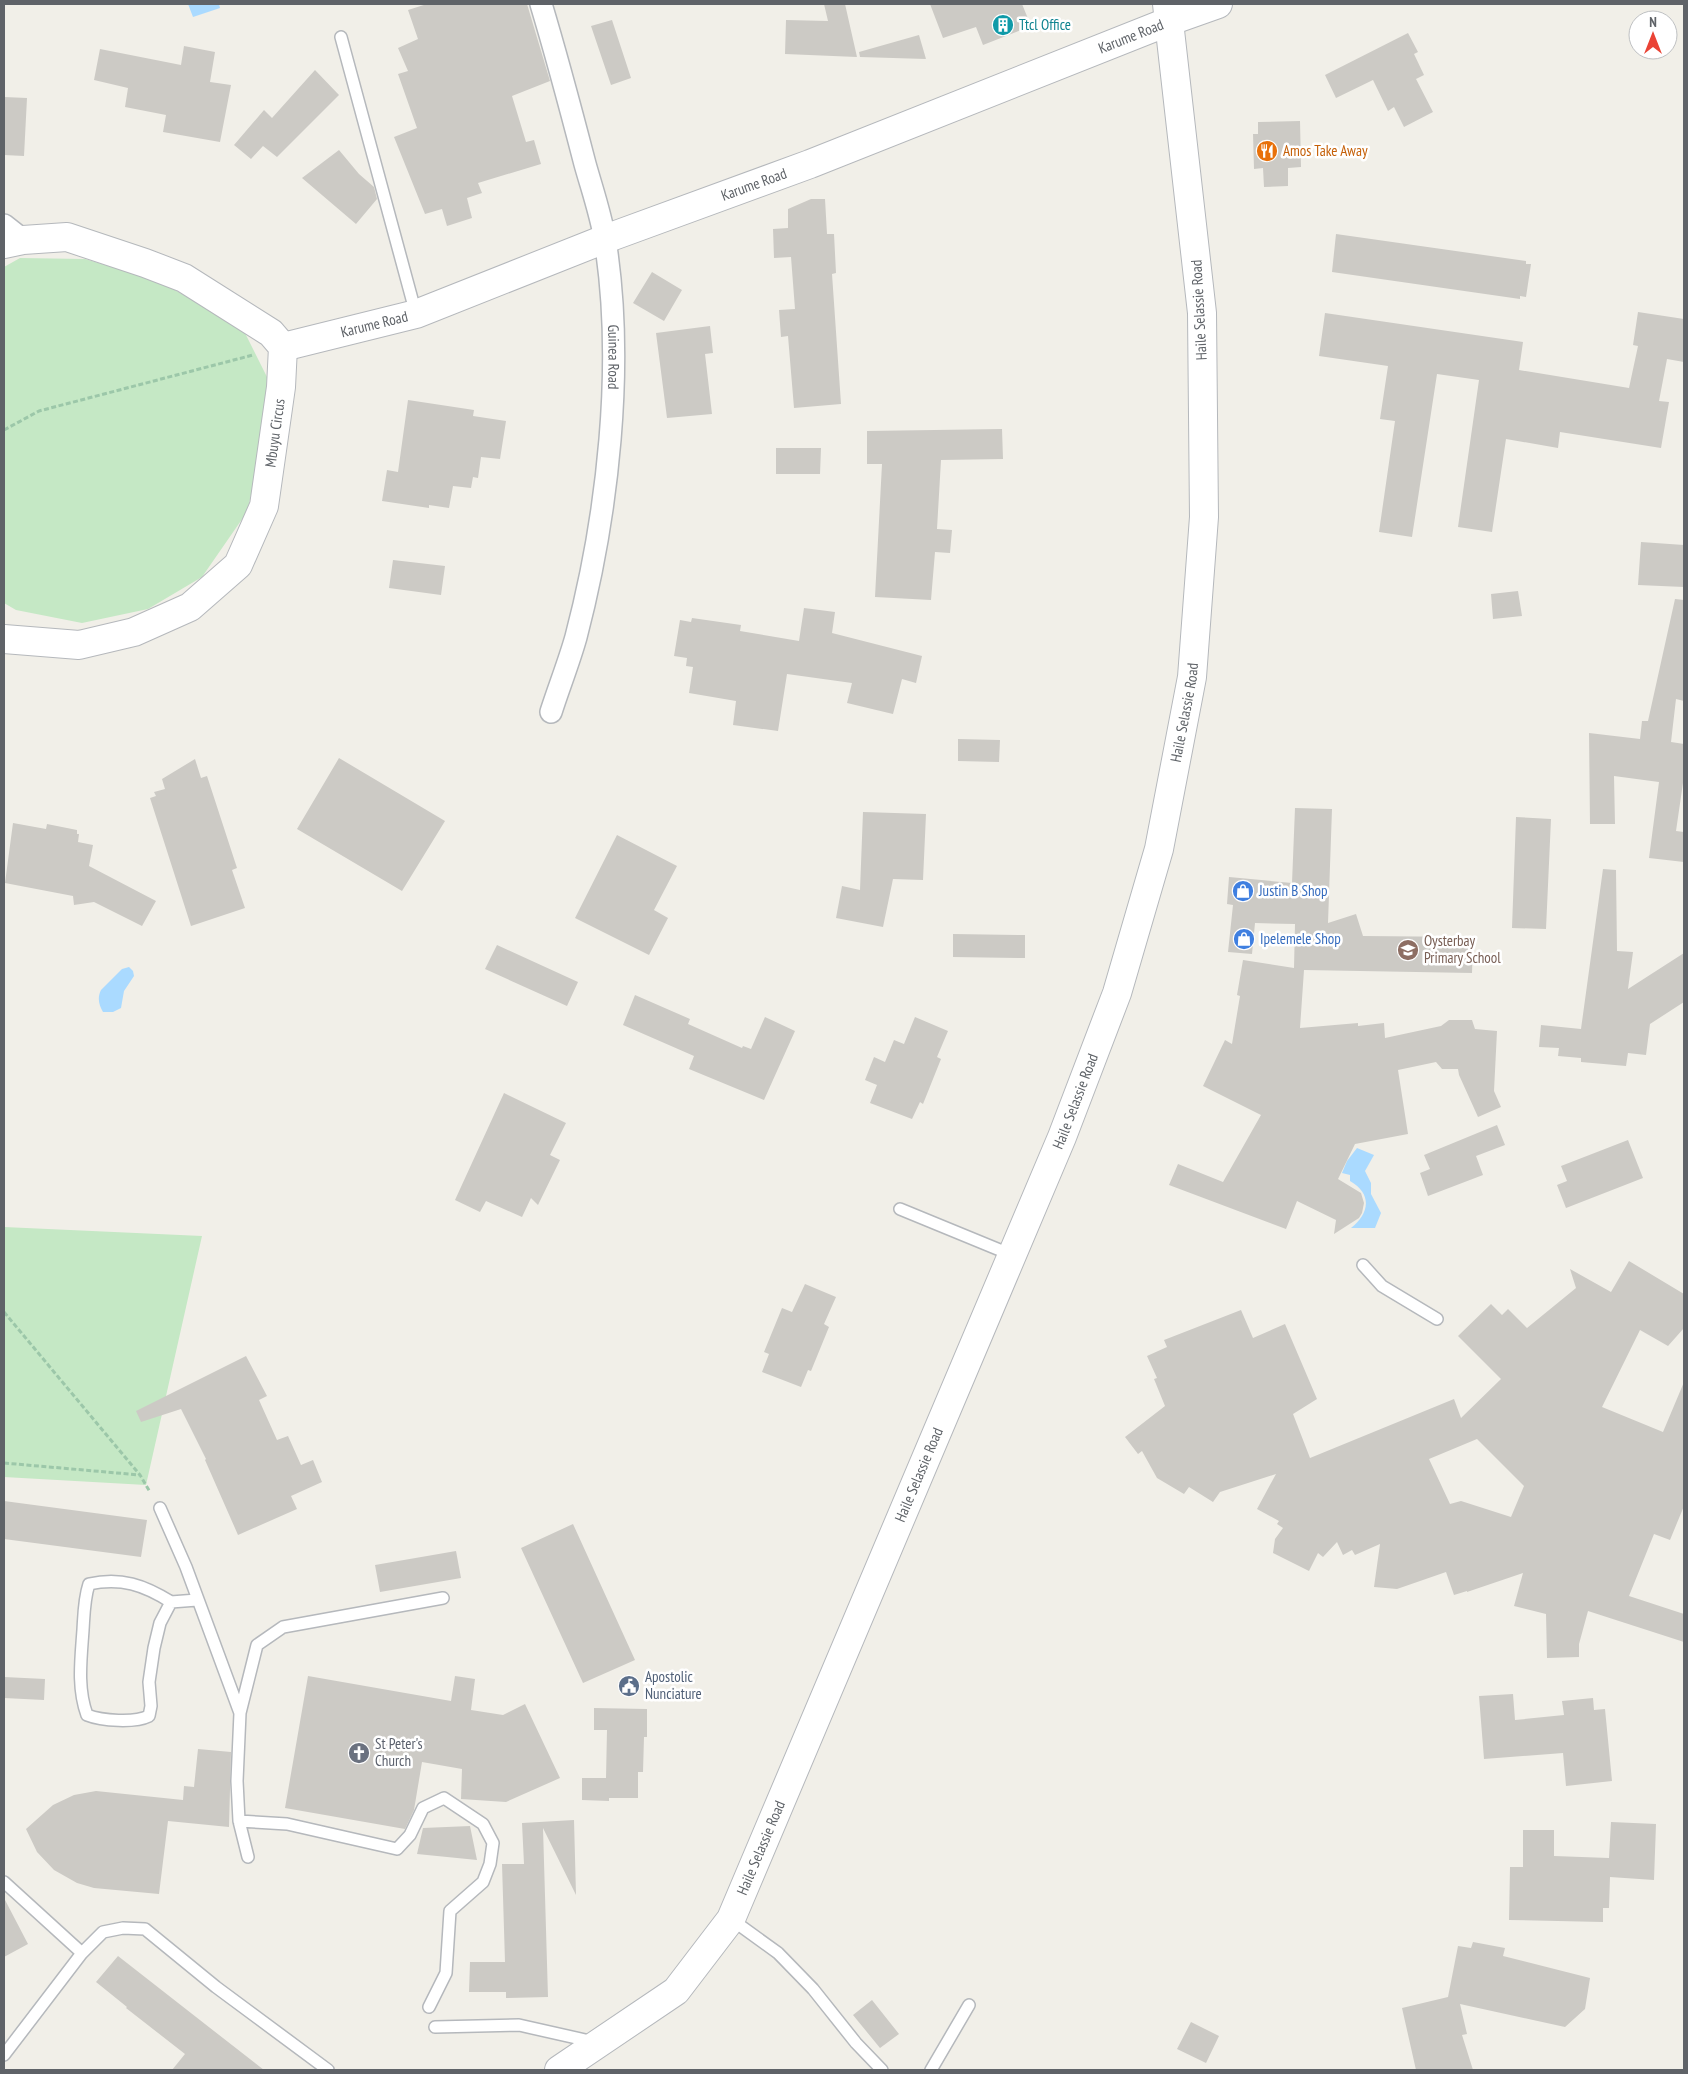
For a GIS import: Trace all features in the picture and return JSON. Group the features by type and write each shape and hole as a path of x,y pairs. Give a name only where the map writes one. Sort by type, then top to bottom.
{"street":[{"name":"Guinea Road","path":"541,4 557,56 605,239 611,293 613,382 607,481 592,569 575,637 551,712"},
{"name":"Karume Road","path":"283,347 416,314 605,239 810,164 1168,12 1218,4"},
{"name":"Haile Selassie Road","path":"559,2070 676,1991 731,1919 1062,1137 1117,993 1160,849 1192,677 1204,517 1202,313 1168,12"},
{"path":"10,236 67,237 184,278 272,333 283,347"},
{"name":"Mbuyu Circus","path":"4,638 78,646 134,632 190,607 238,565 264,506 281,387 283,347"}],"lane":[{"path":"341,36 416,314"},
{"path":"900,1209 1012,1255"},
{"path":"1363,1265 1382,1286 1436,1319"},
{"path":"160,1508 186,1566 240,1713"},
{"path":"171,1602 160,1623 154,1648 149,1682 151,1706 149,1716 140,1721 95,1718 87,1715 83,1705 80,1682 80,1653 89,1584 104,1581 139,1585 171,1602 197,1600"},
{"path":"248,1857 239,1821 237,1781 240,1713 257,1645 283,1627 443,1598"},
{"path":"239,1821 287,1824 397,1849 410,1835 423,1808 444,1798 483,1824 493,1843 490,1864 483,1882 450,1911 446,1973 429,2007"},
{"path":"4,1882 82,1953"},
{"path":"731,1919 778,1953 814,1989 856,2042 882,2070"},
{"path":"4,2055 82,1953 103,1932 123,1928 145,1929 216,1987 328,2070"},
{"path":"931,2070 969,2005"},
{"path":"435,2027 518,2025 598,2043"}],"path":[{"path":"4,430 39,411 283,347"},
{"path":"4,1312 140,1475 160,1508"},
{"path":"4,1463 140,1475"}],"green space":[{"path":"20,258 85,259 159,281 243,329 267,377 263,443 247,512 202,577 148,609 82,623 16,610 4,603 4,267"},
{"path":"4,1227 202,1236 146,1485 4,1477"}],"water":[{"path":"188,4 219,4 220,8 193,17"},
{"path":"129,967 133,971 134,976 124,991 121,1008 113,1012 103,1012 99,1001 101,990 122,969"},
{"path":"1357,1148 1374,1155 1365,1171 1371,1183 1371,1194 1381,1213 1375,1228 1351,1228 1362,1217 1366,1204 1362,1192 1350,1181 1350,1175 1342,1173 1347,1161"}],"building":[{"path":"427,4 527,4 550,81 512,96 526,142 534,140 541,164 478,183 482,193 467,198 472,218 447,226 442,209 425,214 394,137 417,128 398,74 408,71 398,48 418,39 408,10"},
{"path":"824,4 845,4 857,57 785,54 786,20 828,21"},
{"name":"Ttcl Office","path":"930,4 1022,4 1031,26 983,45 976,27 943,38"},
{"path":"612,20 631,78 611,85 591,26"},
{"path":"1408,33 1418,52 1414,54 1424,75 1416,79 1433,112 1404,127 1394,107 1388,111 1373,80 1336,98 1325,75"},
{"path":"919,35 926,59 860,57 859,52"},
{"path":"184,46 215,52 210,82 231,85 220,142 163,132 166,115 125,107 128,88 94,80 100,49 181,65"},
{"path":"315,70 339,95 277,157 263,146 251,159 234,145 264,110 272,118"},
{"path":"4,97 27,98 24,156 4,155"},
{"path":"1300,121 1301,167 1288,168 1288,186 1264,187 1263,168 1254,169 1253,134 1258,134 1258,122"},
{"path":"339,150 359,174 374,187 377,199 356,224 302,178"},
{"path":"811,199 825,199 827,234 834,234 836,273 832,274 841,404 794,408 788,336 781,337 779,310 795,309 791,257 774,258 773,229 788,228 788,209"},
{"path":"1336,234 1526,261 1526,264 1531,264 1526,297 1520,296 1520,299 1332,272"},
{"path":"652,272 682,290 664,321 633,303"},
{"path":"1638,312 1684,319 1684,362 1667,359 1659,401 1669,402 1661,448 1560,432 1558,448 1506,439 1492,532 1458,527 1479,380 1437,374 1412,537 1379,532 1395,421 1380,419 1388,366 1319,356 1325,313 1523,342 1519,370 1629,388 1638,346 1633,345"},
{"path":"710,326 713,353 705,354 712,414 667,418 656,333"},
{"path":"408,400 474,410 473,416 506,421 500,459 481,457 478,478 473,477 471,488 453,486 449,508 429,505 429,508 382,501 387,470 398,472"},
{"path":"1002,429 1003,459 941,460 937,529 952,530 950,553 935,552 931,600 875,597 882,464 867,464 867,431"},
{"path":"776,448 821,448 820,474 776,474"},
{"path":"1641,542 1684,545 1684,587 1638,585"},
{"path":"393,560 445,566 441,595 389,588"},
{"path":"1518,591 1522,616 1493,619 1491,594"},
{"path":"1675,599 1684,600 1684,701 1676,699 1671,742 1684,744 1684,776 1676,831 1684,832 1684,862 1649,858 1659,782 1614,776 1615,824 1590,824 1589,733 1640,739 1642,721 1648,721"},
{"path":"804,608 835,612 832,633 922,656 916,683 902,679 893,714 847,703 852,683 787,674 778,731 733,725 736,701 689,693 693,667 686,666 687,658 674,656 680,620 691,622 692,618 741,625 740,631 799,641"},
{"path":"958,739 1000,740 999,762 958,761"},
{"path":"339,758 445,821 402,891 297,829"},
{"path":"195,759 201,778 207,776 237,868 232,870 245,908 191,926 150,798 156,796 154,792 165,789 162,779"},
{"path":"1295,808 1332,809 1328,923 1356,914 1363,936 1473,937 1472,973 1304,970 1300,1028 1358,1023 1358,1026 1384,1023 1385,1038 1441,1026 1449,1020 1472,1020 1475,1029 1497,1031 1494,1091 1501,1107 1478,1117 1458,1069 1442,1069 1436,1062 1398,1070 1408,1134 1355,1144 1338,1179 1361,1193 1364,1203 1362,1213 1359,1218 1334,1234 1336,1220 1297,1201 1286,1229 1169,1185 1178,1164 1223,1182 1261,1115 1203,1086 1225,1040 1232,1044 1240,996 1237,995 1243,960 1294,968 1295,924 1255,923 1252,954 1228,952 1233,905 1227,904 1229,877 1292,883"},
{"path":"863,812 926,814 923,880 893,879 883,927 836,918 842,886 860,890"},
{"path":"1516,817 1551,819 1546,929 1512,928"},
{"path":"13,823 46,829 47,824 77,830 77,834 79,834 78,842 93,845 89,866 156,901 142,926 94,902 74,905 73,896 5,883"},
{"path":"617,835 677,866 654,910 668,918 649,955 575,918"},
{"path":"1603,869 1616,870 1617,951 1633,952 1628,989 1684,953 1684,1002 1650,1024 1646,1055 1628,1053 1626,1066 1581,1062 1581,1058 1558,1056 1559,1048 1539,1047 1541,1025 1581,1029"},
{"path":"953,934 1025,935 1025,958 953,957"},
{"path":"497,945 578,982 567,1006 485,969"},
{"path":"635,995 690,1019 688,1024 742,1048 743,1046 751,1049 765,1017 795,1031 764,1100 689,1069 694,1056 623,1025"},
{"path":"915,1017 948,1031 937,1057 941,1059 923,1104 920,1102 912,1119 870,1103 877,1085 865,1080 874,1057 885,1062 894,1040 904,1044"},
{"path":"504,1093 566,1123 550,1155 560,1160 538,1205 531,1198 522,1217 486,1201 480,1212 455,1200"},
{"path":"1497,1125 1505,1145 1476,1156 1483,1175 1428,1196 1420,1173 1430,1169 1424,1155"},
{"path":"1628,1140 1643,1178 1566,1208 1557,1185 1567,1181 1561,1166"},
{"path":"1629,1261 1684,1294 1684,1328 1668,1346 1640,1330 1602,1407 1663,1432 1684,1382 1684,1506 1670,1540 1654,1534 1629,1596 1684,1614 1684,1642 1588,1611 1579,1644 1579,1657 1547,1658 1546,1614 1514,1606 1523,1573 1454,1595 1446,1572 1397,1589 1374,1587 1380,1544 1355,1555 1352,1550 1343,1555 1337,1542 1323,1557 1318,1553 1309,1571 1273,1553 1275,1539 1283,1528 1277,1524 1279,1521 1257,1509 1276,1474 1220,1492 1213,1502 1189,1487 1184,1494 1157,1478 1142,1451 1138,1454 1125,1437 1165,1406 1154,1379 1157,1378 1147,1356 1167,1347 1164,1340 1241,1310 1253,1338 1285,1324 1317,1399 1293,1414 1310,1458 1454,1399 1461,1418 1501,1379 1458,1336 1491,1304 1502,1315 1508,1309 1527,1328 1576,1288 1570,1269 1611,1292","holes":["1477,1439 1524,1486 1511,1517 1461,1501 1450,1504 1429,1459"]},
{"path":"805,1284 836,1297 824,1324 829,1327 811,1371 808,1370 801,1387 762,1372 769,1354 764,1352 782,1308 792,1312"},
{"path":"246,1356 267,1396 259,1400 277,1440 288,1436 301,1465 313,1460 322,1482 291,1496 297,1509 238,1535 206,1459 181,1409 141,1422 136,1411"},
{"path":"4,1501 147,1520 141,1557 4,1539"},
{"path":"573,1524 635,1660 583,1683 521,1548"},
{"path":"456,1551 461,1578 380,1592 375,1565"},
{"name":"St Peter's Church","path":"308,1676 451,1701 455,1676 475,1679 471,1710 503,1715 525,1704 560,1778 506,1802 461,1799 462,1769 422,1762 414,1810 405,1829 285,1808"},
{"path":"4,1677 45,1679 44,1700 4,1698"},
{"path":"1513,1694 1515,1720 1564,1715 1562,1701 1593,1698 1594,1710 1605,1709 1612,1781 1566,1786 1563,1753 1484,1759 1479,1696"},
{"path":"594,1708 647,1709 647,1737 644,1737 643,1772 638,1772 638,1798 609,1798 609,1801 582,1800 582,1778 606,1778 607,1730 594,1730"},
{"path":"198,1749 231,1752 229,1827 168,1821 159,1894 94,1888 77,1883 54,1870 37,1852 26,1829 53,1805 74,1795 96,1791 183,1800 184,1786 194,1787"},
{"path":"574,1820 576,1895 543,1828 548,1997 506,1998 506,1992 469,1992 470,1962 505,1962 502,1864 524,1864 522,1823"},
{"path":"1611,1822 1656,1824 1654,1880 1610,1877 1609,1908 1603,1908 1603,1922 1509,1920 1510,1867 1523,1867 1523,1830 1554,1830 1554,1856 1609,1858"},
{"path":"470,1826 477,1860 417,1854 423,1828"},
{"path":"4,1898 28,1944 4,1957"},
{"path":"1473,1942 1505,1948 1503,1956 1590,1978 1585,2009 1565,2027 1460,2004 1467,2034 1462,2035 1473,2070 1416,2070 1402,2008 1448,1997 1458,1946 1471,1948"},
{"path":"118,1956 264,2070 172,2070 185,2054 96,1982"},
{"path":"872,2000 899,2034 880,2048 853,2015"},
{"path":"1191,2022 1219,2036 1206,2063 1177,2049"}],"place":[{"name":"Ttcl Office","path":"1003,25"},
{"name":"Amos Take Away","path":"1267,151"},
{"name":"Justin B Shop","path":"1243,891"},
{"name":"Ipelemele Shop","path":"1244,939"},
{"name":"Oysterbay Primary School","path":"1408,950"},
{"name":"Apostolic Nunciature","path":"629,1686"},
{"name":"St Peter's Church","path":"359,1753"}]}
